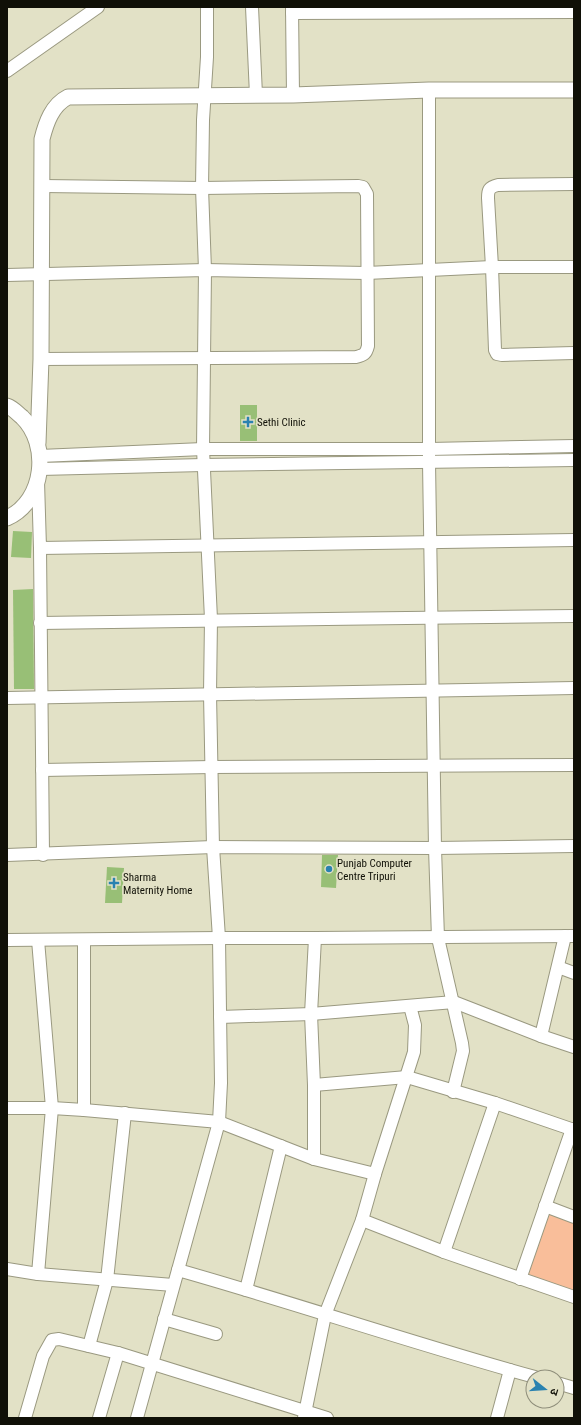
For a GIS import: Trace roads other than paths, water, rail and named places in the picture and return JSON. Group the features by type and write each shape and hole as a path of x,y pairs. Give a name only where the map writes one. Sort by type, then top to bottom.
{"street":[{"path":"7,71 98,7"},
{"path":"137,1418 219,1122 221,1083 219,938 213,847 210,694 211,619 203,465 205,270 202,188 203,120 206,96 207,7"},
{"path":"252,7 256,95"},
{"path":"294,95 292,10 557,10 574,12"},
{"path":"429,90 429,462 435,848 438,938 454,1002 463,1051 453,1092"},
{"path":"42,854 39,461 42,274 42,139 52,112 61,100 68,97 294,95 429,90 574,90"},
{"path":"574,184 498,185 492,186 488,190 494,350 497,354 502,355 574,353"},
{"path":"41,359 356,357 367,352 368,346 367,194 363,187 202,188 42,186"},
{"path":"7,275 205,270 367,273 492,267 574,267"},
{"path":"7,406 12,408 28,423 39,461 35,489 24,504 7,518"},
{"path":"39,461 203,449 430,449 574,446"},
{"path":"39,461 203,465 574,460"},
{"path":"40,548 574,540"},
{"path":"40,623 211,619 432,619 574,616"},
{"path":"7,698 41,696 574,688"},
{"path":"42,770 212,767 574,765"},
{"path":"7,855 213,847 435,848 574,846"},
{"path":"7,940 569,936 558,968 541,1036"},
{"path":"314,1159 314,1085 311,1014 315,938"},
{"path":"38,940 52,1108 38,1274"},
{"path":"84,940 84,1110"},
{"path":"558,968 574,973"},
{"path":"220,1017 311,1014 454,1002 541,1036 574,1047"},
{"path":"305,1415 325,1315 362,1220 414,1052 415,1037 410,1006"},
{"path":"314,1085 407,1077 453,1092 495,1103 573,1129 520,1279"},
{"path":"444,1252 495,1103"},
{"path":"7,1108 84,1110 219,1122 314,1159 375,1174"},
{"path":"89,1346 107,1280 125,1113"},
{"path":"246,1290 280,1146"},
{"path":"545,1206 574,1216"},
{"path":"362,1220 444,1252 574,1297"},
{"path":"7,1269 38,1274 173,1285"},
{"path":"178,1270 525,1374"},
{"path":"164,1319 216,1334"},
{"path":"25,1418 43,1356 52,1340 59,1339 118,1353 305,1415 327,1418"},
{"path":"99,1418 118,1353"},
{"path":"497,1418 510,1370"}],"place":[{"name":"Sethi Clinic","path":"248,422"},
{"name":"Punjab Computer Centre Tripuri","path":"329,869"},
{"name":"Sharma Maternity Home","path":"114,883"}]}
